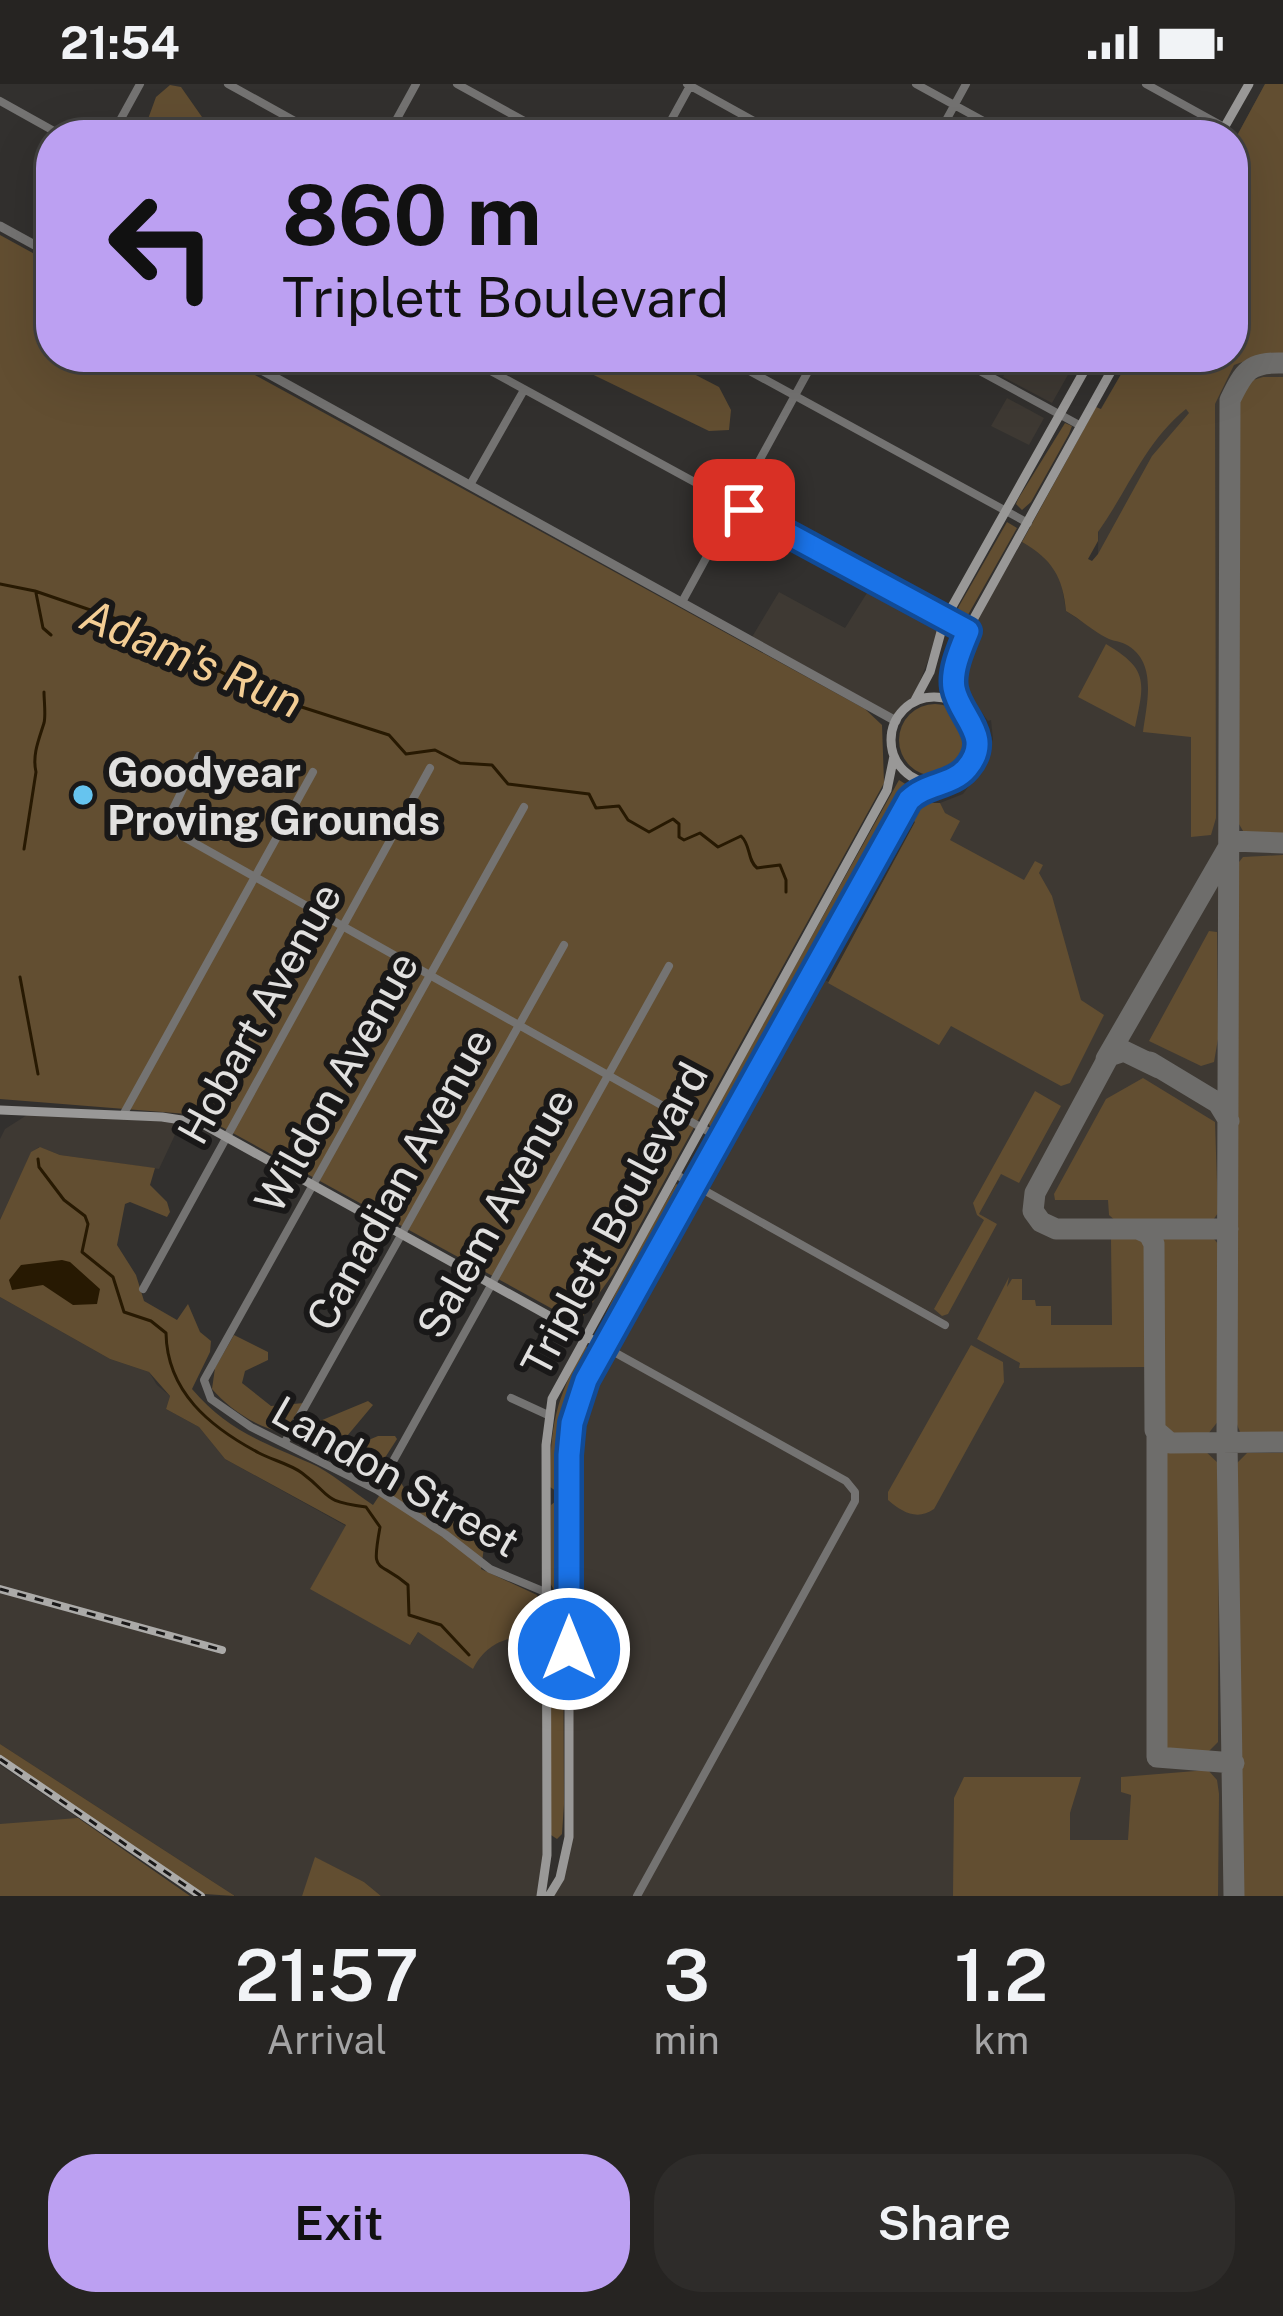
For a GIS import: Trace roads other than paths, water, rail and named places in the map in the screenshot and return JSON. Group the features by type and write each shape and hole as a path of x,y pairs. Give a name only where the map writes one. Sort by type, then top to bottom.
{"main road":[{"path":"1228,120 1249,84"},
{"path":"1083,372 944,621 930,672 914,702 896,721 891,739 895,757 911,776 935,783 959,775 974,755 976,730 954,688 968,631 1111,372"},
{"path":"914,702 935,697 962,707"},
{"name":"Triplett Boulevard","path":"545,1896 548,1414 562,1377 887,790 895,757"},
{"name":"Triplett Boulevard","path":"545,1896 560,1878 569,1837 572,1423 586,1380 909,800 935,783"},
{"path":"2,1113 189,1120 225,1135 605,1347"}],"street":[{"path":"120,120 140,84"},
{"path":"228,84 293,120"},
{"path":"396,120 416,84"},
{"path":"457,84 523,120"},
{"path":"916,84 982,120"},
{"path":"947,120 966,84"},
{"path":"1146,84 1204,120"},
{"path":"670,120 689,85 752,120"},
{"path":"0,101 36,121"},
{"path":"0,226 36,245"},
{"path":"264,372 896,721"},
{"path":"492,372 968,631"},
{"path":"751,372 1028,523"},
{"path":"682,602 808,372"},
{"path":"981,372 1081,426"},
{"path":"470,485 524,390"},
{"path":"199,756 171,822 192,844 720,1138"},
{"name":"Hobart Avenue","path":"143,1289 430,768"},
{"path":"123,1115 314,772"},
{"name":"Wildon Avenue","path":"205,1386 207,1371 524,807"},
{"name":"Canadian Avenue","path":"285,1442 564,945"},
{"name":"Salem Avenue","path":"377,1490 669,966"},
{"path":"675,1174 945,1325"},
{"path":"605,1347 846,1481 856,1501 637,1896"},
{"name":"Landon Street","path":"205,1386 211,1399 235,1417 377,1490 482,1564 569,1602"},
{"path":"512,1398 548,1414"}],"waterway":[{"name":"Adam's Run","path":"0,584 140,627 261,694 389,735 406,754 435,750 460,763 492,765 508,784 589,794 596,808 619,806 628,820 649,832 673,819 684,840 700,833 718,847 741,836 757,868 780,865 786,892"},
{"path":"36,593 43,628 51,635"},
{"path":"24,849 35,753 45,720 44,692"},
{"path":"20,977 38,1074"},
{"path":"38,1159 64,1200 85,1216 88,1224 82,1252 113,1277 124,1312 151,1321 166,1333 174,1373 195,1405 224,1432 297,1470 334,1500 366,1507 380,1527 379,1565 408,1585 409,1615 441,1625 469,1655"}],"railway":[{"path":"0,1589 222,1650"},
{"path":"0,1759 201,1896"}],"place":[{"name":"Goodyear Proving Grounds","path":"83,795"}]}
